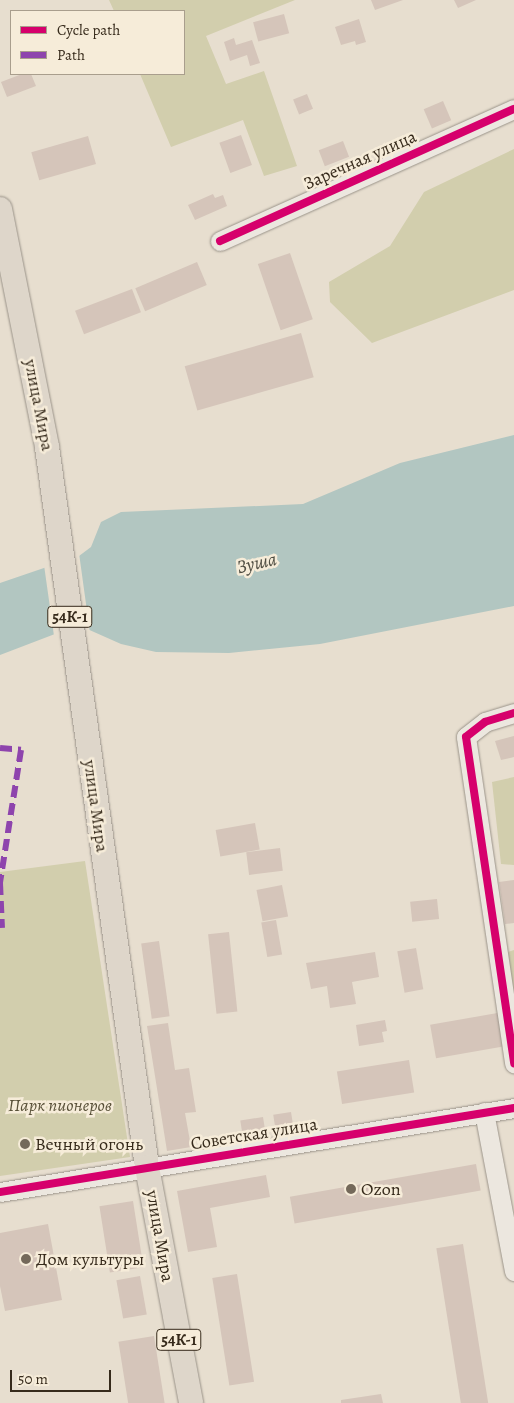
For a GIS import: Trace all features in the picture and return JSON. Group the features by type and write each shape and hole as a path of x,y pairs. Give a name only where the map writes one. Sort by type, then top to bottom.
{"main road":[{"name":"улица Мира","path":"0,209 47,447 147,1167 191,1403"}],"street":[{"name":"Заречная улица","path":"220,241 514,109"},
{"path":"514,713 485,722 466,737 514,1063"},
{"name":"Советская улица","path":"0,1192 514,1108"},
{"path":"484,1112 514,1271"}],"green space":[{"path":"109,0 295,0 206,36 226,84 264,71 297,166 264,176 243,120 171,147 140,75 185,75 185,10 114,10"},
{"path":"514,149 514,290 372,343 330,302 329,282 390,246 424,192"},
{"path":"514,777 514,865 501,864 492,782"},
{"name":"Парк пионеров","path":"85,861 130,1157 0,1176 0,872"},
{"path":"514,950 514,996 508,952"}],"water":[{"name":"Зуша","path":"514,435 514,606 320,644 229,653 156,652 121,644 85,628 68,629 0,655 0,583 79,556 91,547 101,522 121,512 303,504 400,463"}],"pier":[{"path":"79,553 90,633 68,631 54,636 44,565"}],"building":[{"path":"371,0 403,0 375,10"},
{"path":"454,0 476,0 458,8"},
{"path":"284,14 289,33 258,42 253,22"},
{"path":"359,19 366,42 356,45 355,41 341,45 335,27"},
{"path":"234,38 236,45 252,40 260,63 250,66 247,55 230,61 224,42"},
{"path":"19,75 31,75 36,86 7,97 1,82"},
{"path":"307,94 313,109 299,114 293,100"},
{"path":"443,101 451,120 432,129 424,109"},
{"path":"241,135 252,165 230,173 219,143"},
{"path":"88,136 96,164 39,180 31,152"},
{"path":"343,141 349,157 325,166 319,150"},
{"path":"213,194 215,198 223,195 227,206 195,220 188,205"},
{"path":"290,253 313,319 281,330 258,264"},
{"path":"197,262 207,285 145,311 135,288"},
{"path":"132,289 141,312 84,334 75,311"},
{"path":"301,333 314,377 197,411 185,366"},
{"path":"514,736 514,757 501,760 495,741"},
{"path":"255,823 260,850 220,857 216,830"},
{"path":"280,848 283,871 249,875 246,852"},
{"path":"514,880 514,923 505,924 499,882"},
{"path":"282,885 288,916 263,921 256,890"},
{"path":"437,899 439,919 412,922 410,902"},
{"path":"276,920 282,954 267,957 261,923"},
{"path":"229,932 237,1012 216,1014 208,934"},
{"path":"159,941 170,1016 152,1019 141,944"},
{"path":"416,948 423,989 405,993 397,951"},
{"path":"375,952 379,977 352,982 356,1004 330,1008 327,986 311,989 306,963"},
{"path":"503,1012 509,1045 436,1058 430,1025"},
{"path":"385,1020 387,1031 382,1032 384,1042 359,1046 356,1025"},
{"path":"168,1023 175,1070 189,1068 196,1112 185,1113 191,1147 167,1151 147,1026"},
{"path":"409,1060 414,1093 342,1104 337,1071"},
{"path":"291,1112 294,1132 276,1135 273,1115"},
{"path":"263,1117 266,1136 243,1139 240,1121"},
{"path":"476,1164 481,1191 295,1223 290,1197"},
{"path":"266,1175 270,1197 210,1208 217,1247 188,1252 177,1191"},
{"path":"133,1201 143,1267 110,1272 99,1206"},
{"path":"48,1224 62,1300 5,1311 0,1286 0,1233"},
{"path":"463,1244 488,1403 461,1403 436,1248"},
{"path":"237,1274 254,1382 229,1386 212,1278"},
{"path":"140,1276 147,1314 123,1319 116,1280"},
{"path":"154,1336 165,1403 128,1403 118,1342"},
{"path":"381,1394 383,1403 341,1403 341,1400"}],"marked path":[{"path":"0,748 21,750 0,883 2,928"}],"cycle path":[{"path":"220,241 514,109"},
{"path":"514,713 485,722 466,737 514,1063"},
{"path":"0,1192 514,1108"}],"place":[{"name":"Вечный огонь","path":"25,1144"},
{"name":"Ozon","path":"351,1189"},
{"name":"Дом культуры","path":"26,1259"}]}
